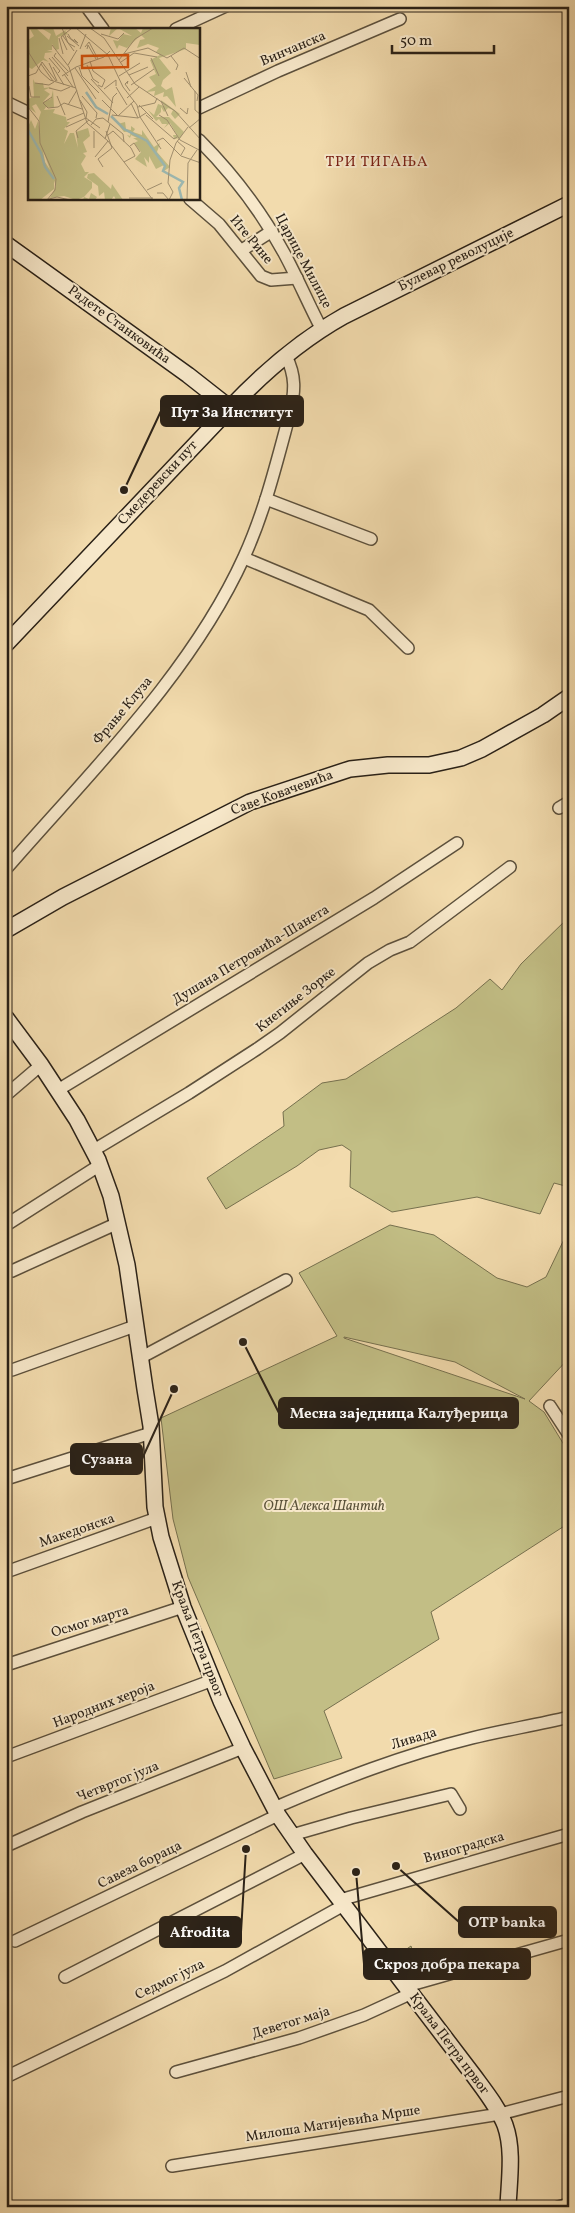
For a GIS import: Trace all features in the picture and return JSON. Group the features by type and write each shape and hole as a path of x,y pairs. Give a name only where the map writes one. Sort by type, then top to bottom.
{"street":[{"path":"86,6 102,28"},
{"path":"178,28 226,6"},
{"name":"Винчанска","path":"200,108 278,71 400,19"},
{"path":"6,102 28,113"},
{"name":"Царице Милице","path":"200,141 249,196 272,231 321,328"},
{"name":"Ите Рине","path":"191,200 219,224 242,250 261,276 266,279 280,280 297,278"},
{"name":"Булевар револуције","path":"344,316 569,204"},
{"path":"242,250 272,231"},
{"name":"Радете Станковића","path":"6,244 188,375 230,408"},
{"name":"Смедеревски пут","path":"6,644 260,377 321,328 344,316"},
{"name":"Фрање Клуза","path":"6,869 157,694 213,614 244,558 266,499 294,397 293,369 286,356"},
{"path":"266,499 371,538"},
{"path":"244,558 369,610 408,648"},
{"name":"Саве Ковачевића","path":"6,930 64,897 250,802 350,769 388,765 429,765 461,758 490,744 569,698"},
{"path":"558,808 569,802"},
{"name":"Душана Петровића-Шанета","path":"58,1090 374,898 457,843"},
{"name":"Кнегиње Зорке","path":"94,1150 189,1093 257,1049 368,963 390,950 410,942 510,867"},
{"name":"Краља Петра првог","path":"6,1018 58,1090 94,1150 100,1165 118,1223 135,1326 151,1433 157,1518 167,1558 183,1607 213,1680 243,1748 276,1811 305,1854 409,1989 500,2114 506,2127 509,2146 508,2207"},
{"path":"6,1095 41,1065"},
{"path":"6,1225 100,1165"},
{"path":"12,1272 118,1223"},
{"path":"140,1358 286,1280"},
{"path":"12,1370 135,1326"},
{"path":"550,1406 569,1435"},
{"path":"6,1479 151,1433"},
{"name":"Македонска","path":"6,1572 157,1518"},
{"name":"Осмог марта","path":"6,1665 183,1607"},
{"name":"Народних хероја","path":"6,1757 213,1680"},
{"name":"Ливада","path":"276,1811 339,1780 432,1749 569,1717"},
{"name":"Четвртог јула","path":"6,1846 82,1812 243,1748"},
{"path":"292,1835 351,1818 451,1794 460,1808"},
{"name":"Савеза бораца","path":"15,1941 276,1811"},
{"name":"Виноградска","path":"342,1902 569,1834"},
{"path":"65,1977 305,1854"},
{"name":"Седмог јула","path":"6,2076 226,1970 342,1902"},
{"name":"Деветог маја","path":"176,2072 299,2038 364,2014 409,1989 569,1940"},
{"name":"Милоша Матијевића Мрше","path":"172,2166 500,2114 569,2096"},
{"path":"558,2207 569,2204"}],"green space":[{"path":"569,917 569,1187 554,1183 540,1214 477,1197 392,1212 350,1187 351,1151 342,1145 319,1150 297,1166 226,1209 207,1178 284,1126 283,1112 322,1083 346,1079 456,1008 490,979 502,990 521,964"},
{"name":"ОШ Алекса Шантић","path":"390,1225 434,1235 497,1278 527,1287 546,1277 569,1229 569,1358 529,1401 544,1412 569,1453 569,1523 431,1612 439,1639 324,1711 342,1758 274,1779 188,1577 173,1519 161,1418 337,1336 299,1273","holes":["344,1337 455,1362 525,1399"]},
{"path":"411,1946 419,1973 410,1977 395,1957"}],"place":[{"name":"Пут За Институт","path":"124,490"},
{"name":"Месна заједница Калуђерица","path":"243,1342"},
{"name":"Сузана","path":"174,1389"},
{"name":"Afrodita","path":"246,1849"},
{"name":"OTP banka","path":"396,1866"},
{"name":"Скроз добра пекара","path":"356,1872"}],"district":[{"name":"ТРИ ТИГАЊА","path":"377,162"}]}
